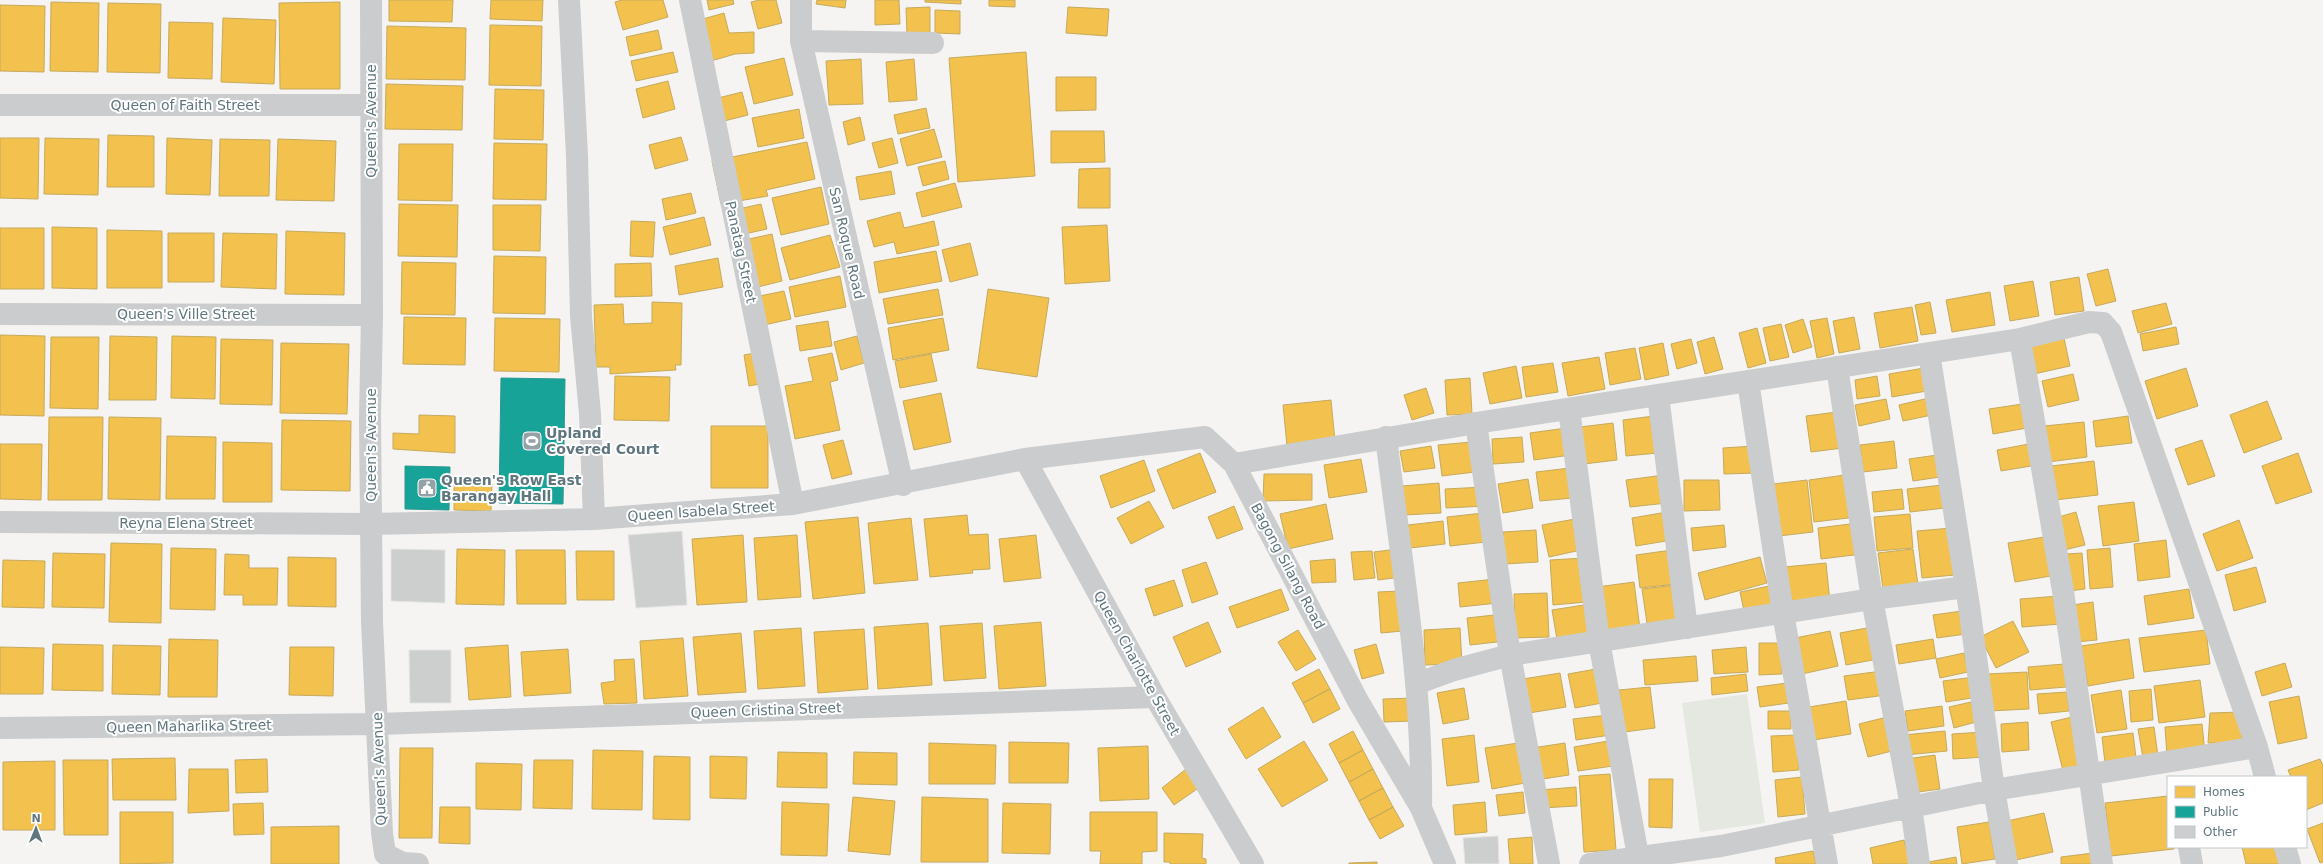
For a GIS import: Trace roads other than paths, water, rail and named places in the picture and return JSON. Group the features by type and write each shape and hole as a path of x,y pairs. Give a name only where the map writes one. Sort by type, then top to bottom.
{"street":[{"name":"Queen's Avenue","path":"372,0 370,105 372,315 370,418 372,622 382,833 385,854 403,863 418,864"},
{"path":"569,0 577,156 580,316 590,414 594,519"},
{"name":"Panatag Street","path":"690,0 793,504"},
{"name":"San Roque Road","path":"801,0 801,41 902,485"},
{"path":"801,41 933,43"},
{"name":"Queen of Faith Street","path":"0,105 370,105"},
{"name":"Queen's Ville Street","path":"0,314 372,315"},
{"path":"1234,464 1386,437 2020,339 2089,322 2103,323 2111,332 2257,747 2266,776"},
{"path":"2020,339 2063,591 2102,864"},
{"path":"1929,353 1966,587 1994,790 2007,864"},
{"path":"1837,367 1872,599 1911,806 1919,864"},
{"path":"1748,381 1783,613 1827,864"},
{"path":"1658,395 1687,628"},
{"path":"1569,408 1599,641 1638,856"},
{"path":"1476,423 1510,655 1549,864"},
{"name":"Bagong Silang Road","path":"1025,460 1205,437 1234,464 1358,701 1421,808 1445,864"},
{"path":"1386,437 1416,684 1422,764 1421,808"},
{"name":"Queen Isabela Street","path":"372,524 594,519 793,504 902,485 1025,460"},
{"name":"Queen Charlotte Street","path":"1025,460 1155,697 1253,864"},
{"name":"Reyna Elena Street","path":"0,522 372,524"},
{"path":"1416,684 1510,655 1872,599 1966,587"},
{"name":"Queen Cristina Street","path":"378,724 1155,697"},
{"name":"Queen Maharlika Street","path":"0,728 378,724"},
{"path":"1590,864 1638,856 1721,846 1911,806 2089,773 2176,769 2257,747"},
{"path":"2189,848 2192,864"},
{"path":"2286,848 2290,864"}],"place":[{"name":"Upland Covered Court","path":"532,441"},
{"name":"Queen's Row East Barangay Hall","path":"427,488"}]}
